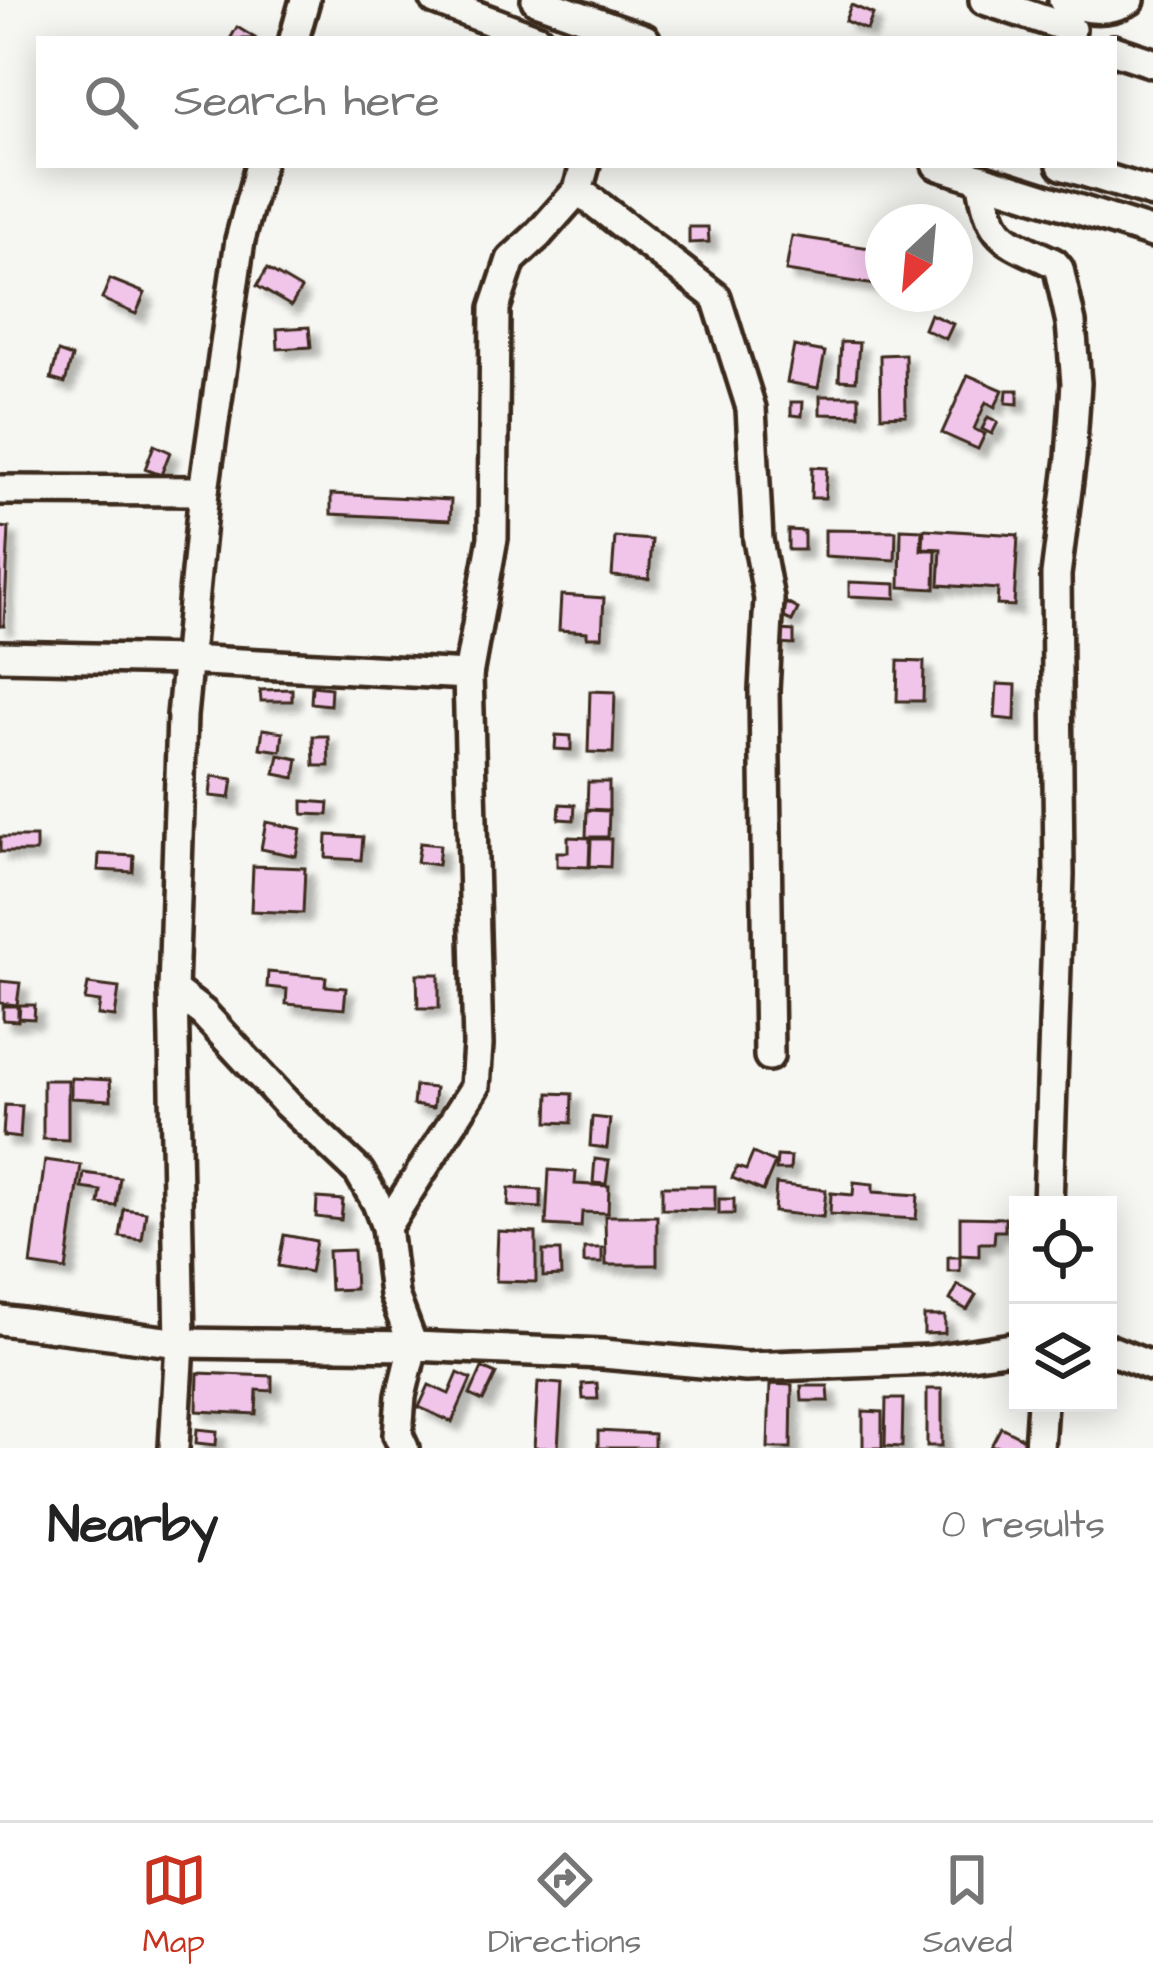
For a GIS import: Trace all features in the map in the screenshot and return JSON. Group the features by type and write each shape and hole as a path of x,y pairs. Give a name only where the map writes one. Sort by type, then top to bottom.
{"street":[{"path":"295,36 305,0"},
{"path":"435,0 530,36"},
{"path":"536,0 627,36"},
{"path":"985,0 1070,25 1099,9 1130,0"},
{"path":"1117,51 1153,62"},
{"path":"174,1448 180,1342 174,891 186,660 204,491 240,240 259,168"},
{"path":"947,168 981,178 1023,178 1153,232"},
{"path":"1072,168 1153,194"},
{"path":"386,1227 476,1087 468,674 493,538 495,308 511,260 538,235 582,177 716,297 751,407 758,540 770,599 764,690 769,1056"},
{"path":"981,178 992,225 1004,240 1059,269 1071,322 1076,383 1056,575 1059,875 1048,1196"},
{"path":"0,490 204,491"},
{"path":"0,656 468,674"},
{"path":"173,990 203,1013 287,1104 359,1172 377,1203 386,1227 394,1295 413,1346 401,1396 398,1435 404,1448"},
{"path":"0,1321 180,1342 604,1354 746,1367 930,1360 1009,1348"},
{"path":"1117,1353 1153,1367"},
{"path":"1040,1448 1042,1412"}],"building":[{"path":"851,5 873,14 867,30 845,21"},
{"path":"689,227 708,227 709,242 689,243"},
{"path":"792,236 865,247 865,283 786,271"},
{"path":"267,269 301,289 291,306 257,286"},
{"path":"110,279 145,293 136,314 102,299"},
{"path":"930,314 953,324 946,339 924,329"},
{"path":"309,327 311,347 278,349 277,329"},
{"path":"841,342 859,343 856,381 839,380"},
{"path":"794,346 825,352 818,388 787,382"},
{"path":"58,352 72,357 65,383 51,379"},
{"path":"905,354 906,415 881,416 880,355"},
{"path":"968,375 1003,390 995,407 986,402 974,429 985,434 978,449 942,433"},
{"path":"1007,390 1018,390 1018,404 1006,403"},
{"path":"820,396 859,396 859,415 820,414"},
{"path":"791,402 803,402 802,416 791,415"},
{"path":"988,417 998,422 992,434 982,429"},
{"path":"154,445 170,452 161,475 145,469"},
{"path":"812,467 827,468 825,498 811,498"},
{"path":"331,494 451,500 450,520 331,514"},
{"path":"0,527 9,528 4,626 0,626"},
{"path":"901,529 922,530 921,550 936,550 935,589 900,587"},
{"path":"924,529 1018,535 1014,606 997,605 998,589 939,585 941,549 923,548"},
{"path":"788,530 804,531 804,550 788,550"},
{"path":"825,530 896,531 895,560 825,556"},
{"path":"615,537 652,540 649,579 612,576"},
{"path":"849,582 896,584 896,598 849,596"},
{"path":"561,595 604,598 602,637 559,630"},
{"path":"787,603 798,609 792,621 781,616"},
{"path":"780,630 794,631 794,645 779,644"},
{"path":"898,661 924,662 923,701 897,701"},
{"path":"997,684 1016,685 1015,720 995,718"},
{"path":"312,686 331,688 330,705 311,703"},
{"path":"292,689 292,701 261,701 260,690"},
{"path":"590,691 615,692 613,753 588,752"},
{"path":"263,729 283,732 281,751 260,748"},
{"path":"556,735 571,736 571,750 555,749"},
{"path":"313,736 328,736 329,766 314,766"},
{"path":"279,755 298,759 295,778 275,774"},
{"path":"212,776 233,779 230,798 210,796"},
{"path":"588,782 609,782 609,810 587,809"},
{"path":"303,801 329,803 328,815 303,814"},
{"path":"560,804 575,805 574,820 559,819"},
{"path":"587,810 609,811 608,837 586,837"},
{"path":"266,822 301,829 296,856 261,849"},
{"path":"327,835 363,837 361,860 326,858"},
{"path":"0,837 36,837 36,852 0,852"},
{"path":"568,837 590,838 589,867 557,866 557,852 568,852"},
{"path":"591,839 611,839 610,867 590,866"},
{"path":"420,843 440,845 438,865 417,862"},
{"path":"99,854 134,856 133,872 98,870"},
{"path":"253,866 305,868 303,913 251,911"},
{"path":"268,972 326,977 325,986 346,988 344,1009 286,1004 287,989 267,987"},
{"path":"417,974 439,974 439,1008 418,1008"},
{"path":"0,981 20,983 17,1005 0,1003"},
{"path":"88,984 119,988 115,1017 98,1015 100,1002 85,1000"},
{"path":"20,1005 35,1005 34,1019 19,1018"},
{"path":"3,1006 18,1006 18,1021 3,1020"},
{"path":"71,1078 110,1080 111,1100 71,1098"},
{"path":"43,1080 68,1080 68,1140 43,1139"},
{"path":"415,1086 435,1088 433,1108 413,1105"},
{"path":"549,1093 572,1094 571,1123 548,1122"},
{"path":"5,1105 22,1106 20,1138 3,1136"},
{"path":"592,1117 610,1119 607,1148 590,1146"},
{"path":"753,1153 775,1163 763,1191 732,1178 737,1167 746,1170"},
{"path":"777,1156 791,1157 790,1170 776,1170"},
{"path":"595,1159 609,1161 606,1184 593,1183"},
{"path":"45,1160 81,1165 66,1270 31,1265"},
{"path":"549,1170 576,1172 575,1184 609,1186 608,1213 582,1212 581,1227 546,1225"},
{"path":"84,1173 120,1178 116,1206 99,1204 101,1191 82,1188"},
{"path":"854,1182 873,1184 873,1192 918,1195 916,1219 830,1214 831,1193 853,1195"},
{"path":"776,1184 826,1190 823,1217 774,1212"},
{"path":"662,1186 715,1186 715,1210 662,1209"},
{"path":"509,1188 541,1190 541,1208 508,1206"},
{"path":"317,1198 343,1200 341,1220 316,1217"},
{"path":"719,1199 734,1199 734,1214 719,1214"},
{"path":"124,1209 146,1212 142,1240 120,1237"},
{"path":"605,1216 657,1216 657,1265 606,1265"},
{"path":"960,1217 1005,1218 1005,1231 995,1231 994,1243 979,1243 979,1256 960,1255"},
{"path":"498,1231 536,1233 536,1282 496,1281"},
{"path":"284,1235 316,1241 310,1272 278,1266"},
{"path":"584,1248 602,1248 602,1263 584,1263"},
{"path":"353,1250 355,1289 330,1290 328,1251"},
{"path":"543,1251 560,1251 561,1276 543,1277"},
{"path":"948,1257 960,1257 960,1271 948,1271"},
{"path":"958,1285 976,1295 967,1310 950,1300"},
{"path":"924,1316 945,1316 945,1333 924,1334"},
{"path":"482,1368 496,1374 483,1401 470,1395"},
{"path":"198,1373 272,1376 272,1391 257,1390 256,1414 197,1411"},
{"path":"458,1373 471,1379 452,1422 419,1407 429,1385 449,1394"},
{"path":"538,1382 562,1384 558,1448 534,1448"},
{"path":"597,1383 598,1399 583,1399 582,1384"},
{"path":"770,1384 792,1385 791,1448 768,1448"},
{"path":"801,1386 828,1386 829,1401 802,1401"},
{"path":"927,1389 942,1389 942,1446 927,1446"},
{"path":"886,1399 903,1399 902,1447 885,1446"},
{"path":"863,1411 882,1412 882,1448 863,1448"},
{"path":"1001,1427 1039,1447 1039,1448 991,1446"},
{"path":"197,1429 217,1431 216,1445 196,1443"},
{"path":"598,1431 654,1434 654,1448 598,1448"}]}
